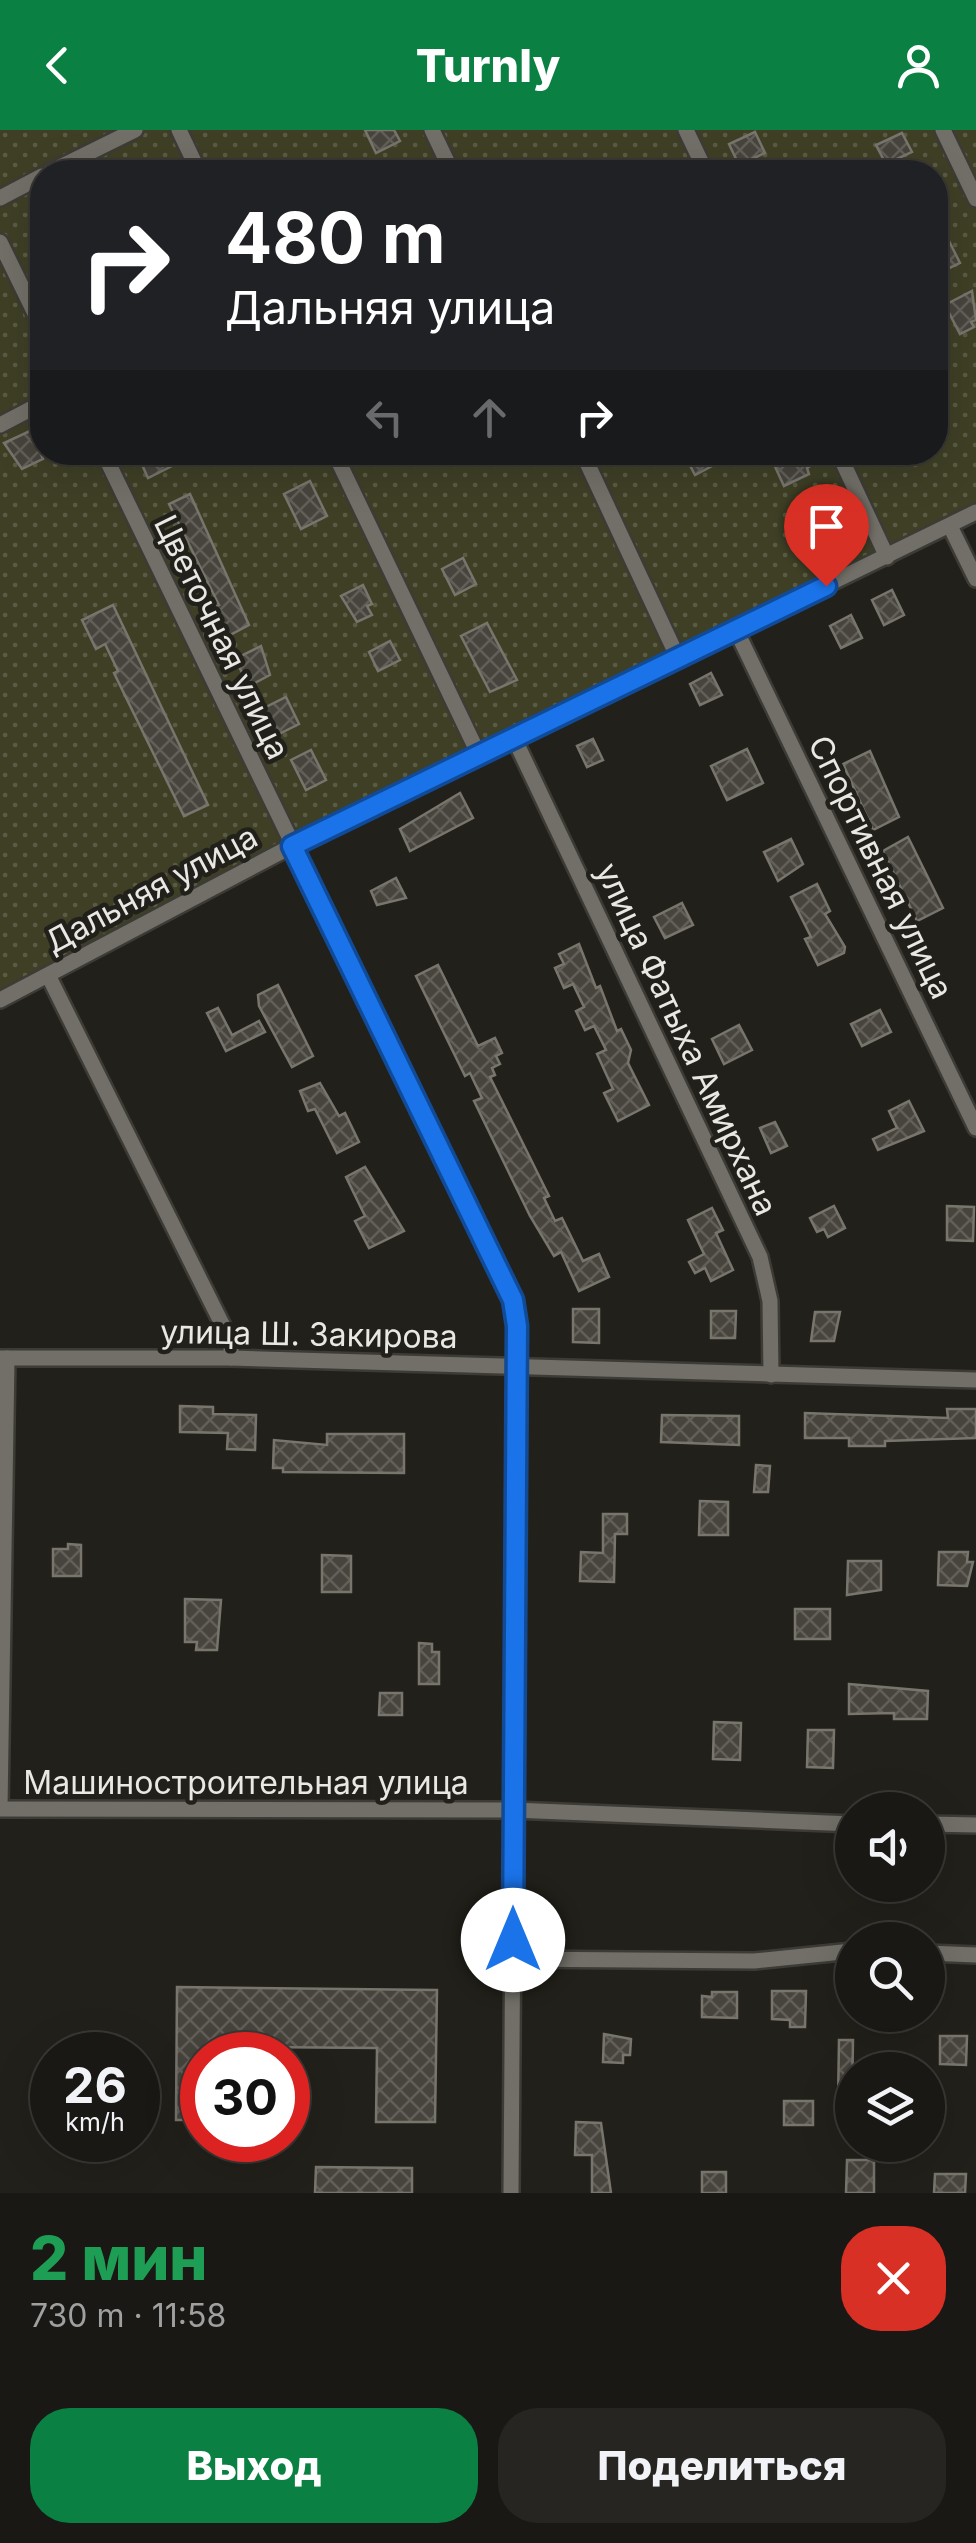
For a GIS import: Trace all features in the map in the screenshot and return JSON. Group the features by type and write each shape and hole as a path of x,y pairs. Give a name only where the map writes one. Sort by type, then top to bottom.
{"street":[{"path":"74,160 135,130"},
{"path":"179,130 194,160"},
{"path":"432,130 446,160"},
{"path":"686,130 700,160"},
{"path":"943,130 976,199"},
{"path":"0,198 30,182"},
{"path":"0,242 30,303"},
{"path":"0,425 30,409"},
{"name":"Цветочная улица","path":"109,465 513,1300 517,1367 511,2193"},
{"path":"340,465 479,755"},
{"path":"588,465 678,658"},
{"path":"844,465 887,557"},
{"name":"Дальняя улица","path":"0,1000 292,846 976,512"},
{"path":"950,526 976,579"},
{"name":"Спортивная улица","path":"736,630 976,1128"},
{"name":"улица Фатыха Амирхана","path":"514,738 760,1257 770,1301 771,1375"},
{"path":"48,975 231,1342 232,1358"},
{"path":"0,1808 4,1358"},
{"name":"улица Ш. Закирова","path":"4,1358 232,1358 976,1380"},
{"name":"Машиностроительная улица","path":"0,1808 513,1810 835,1823"},
{"path":"945,1824 976,1824"},
{"path":"513,1959 754,1961 835,1952"},
{"path":"945,1955 976,1956"}],"green space":[{"path":"0,130 976,130 976,502 444,763 0,1000"}],"building":[{"path":"365,130 394,130 400,141 376,153"},
{"path":"755,132 765,153 750,160 737,160 729,144"},
{"path":"902,133 912,152 884,160 876,145"},
{"path":"948,239 960,263 948,269"},
{"path":"972,291 974,327 960,334 948,303"},
{"path":"30,431 30,465 22,469 4,443"},
{"path":"142,465 174,465 148,478"},
{"path":"690,465 714,465 695,475"},
{"path":"774,465 812,465 807,468 809,474 784,486"},
{"path":"310,481 327,516 301,529 284,494"},
{"path":"190,494 249,625 228,636 214,607 219,605 169,504"},
{"path":"463,558 476,584 455,595 442,569"},
{"path":"363,585 372,604 367,606 372,615 357,622 341,596"},
{"path":"892,590 904,615 884,625 872,600"},
{"path":"113,605 208,805 184,816 114,673 118,671 105,644 96,649 82,620"},
{"path":"851,615 862,638 841,648 830,626"},
{"path":"487,623 517,680 490,692 461,636"},
{"path":"390,641 400,660 378,671 369,652"},
{"path":"261,646 270,675 249,686 235,659"},
{"path":"711,673 722,695 700,705 690,684"},
{"path":"286,697 299,724 273,737 260,710"},
{"path":"593,739 603,760 587,767 577,746"},
{"path":"747,749 763,783 727,800 711,766"},
{"path":"311,750 326,780 306,790 291,760"},
{"path":"870,751 899,817 873,830 843,764"},
{"path":"460,793 473,818 410,851 400,829"},
{"path":"908,837 943,908 917,921 883,851"},
{"path":"791,839 803,864 778,881 764,852"},
{"path":"396,878 406,898 377,905 371,891"},
{"path":"817,884 830,911 825,914 845,947 844,953 818,965 805,939 811,937 791,897"},
{"path":"682,903 693,925 665,938 654,917"},
{"path":"579,944 617,1031 621,1029 631,1050 628,1063 649,1105 618,1121 604,1093 613,1089 597,1054 606,1050 594,1026 585,1030 576,1011 584,1007 573,984 564,988 555,968 564,964 559,954"},
{"path":"438,965 478,1046 495,1038 502,1053 496,1056 500,1064 492,1068 495,1075 490,1077 549,1196 544,1198 555,1221 562,1218 583,1261 599,1254 609,1277 579,1291 561,1252 554,1256 530,1216 474,1101 482,1098 470,1073 465,1076 416,976"},
{"path":"278,985 313,1056 292,1067 259,1006 258,995"},
{"path":"218,1008 232,1035 259,1021 265,1032 226,1051 207,1013"},
{"path":"880,1010 891,1032 862,1046 851,1024"},
{"path":"739,1025 752,1050 724,1064 712,1039"},
{"path":"320,1083 339,1116 345,1113 359,1142 337,1153 315,1109 308,1111 300,1091"},
{"path":"909,1101 924,1131 878,1150 873,1139 897,1128 889,1111"},
{"path":"775,1122 787,1146 771,1153 760,1128"},
{"path":"365,1167 404,1231 369,1248 355,1221 365,1216 346,1177"},
{"path":"834,1206 845,1228 828,1237 824,1229 817,1232 810,1218"},
{"path":"947,1206 974,1207 973,1241 947,1240"},
{"path":"712,1208 723,1230 716,1233 733,1270 711,1281 705,1268 695,1273 689,1262 704,1254 688,1220"},
{"path":"573,1309 599,1309 599,1343 573,1342"},
{"path":"711,1311 736,1311 735,1338 711,1338"},
{"path":"815,1312 840,1312 834,1341 811,1341"},
{"path":"180,1406 213,1407 213,1414 256,1415 255,1450 227,1449 228,1433 180,1432"},
{"path":"947,1409 976,1409 976,1438 849,1446 849,1438 805,1438 805,1413 948,1418"},
{"path":"662,1415 739,1416 739,1445 661,1442"},
{"path":"327,1434 404,1434 404,1473 283,1472 283,1468 273,1468 274,1440 327,1445"},
{"path":"756,1465 770,1466 768,1492 754,1492"},
{"path":"700,1501 728,1502 728,1535 699,1535"},
{"path":"603,1514 627,1514 627,1534 615,1534 614,1582 580,1581 581,1552 603,1553"},
{"path":"68,1544 81,1545 81,1576 53,1576 53,1549 68,1549"},
{"path":"939,1552 968,1552 967,1562 973,1562 967,1586 938,1585"},
{"path":"322,1555 351,1556 351,1592 322,1592"},
{"path":"848,1561 881,1561 881,1590 847,1595"},
{"path":"185,1599 221,1600 217,1650 196,1650 197,1642 185,1642"},
{"path":"795,1609 830,1609 830,1639 795,1639"},
{"path":"419,1643 432,1644 432,1652 439,1652 439,1684 419,1684"},
{"path":"849,1684 928,1691 927,1719 894,1719 894,1713 849,1714"},
{"path":"380,1693 402,1693 402,1715 379,1715"},
{"path":"714,1722 741,1723 740,1760 713,1759"},
{"path":"808,1730 834,1730 833,1768 807,1767"},
{"path":"177,1987 437,1990 435,2122 376,2122 377,2048 310,2047 310,2032 180,2032 180,2120 176,2120"},
{"path":"772,1991 806,1991 805,2027 790,2027 790,2020 772,2019"},
{"path":"712,1992 737,1992 737,2018 702,2017 702,1996 712,1997"},
{"path":"604,2034 631,2039 630,2055 623,2055 623,2063 603,2062"},
{"path":"940,2036 967,2036 966,2065 945,2064 945,2052 940,2052"},
{"path":"839,2040 853,2040 853,2052 839,2052"},
{"path":"784,2101 813,2101 813,2125 784,2125"},
{"path":"576,2122 601,2123 611,2193 592,2193 592,2155 575,2155"},
{"path":"847,2162 874,2162 874,2193 846,2193"},
{"path":"316,2167 412,2168 412,2193 315,2193"},
{"path":"702,2172 726,2172 726,2193 702,2193"},
{"path":"935,2174 966,2174 965,2193 934,2193"}],"route":[{"path":"513,1940 517,1326 513,1300 292,846 826,586"}]}
